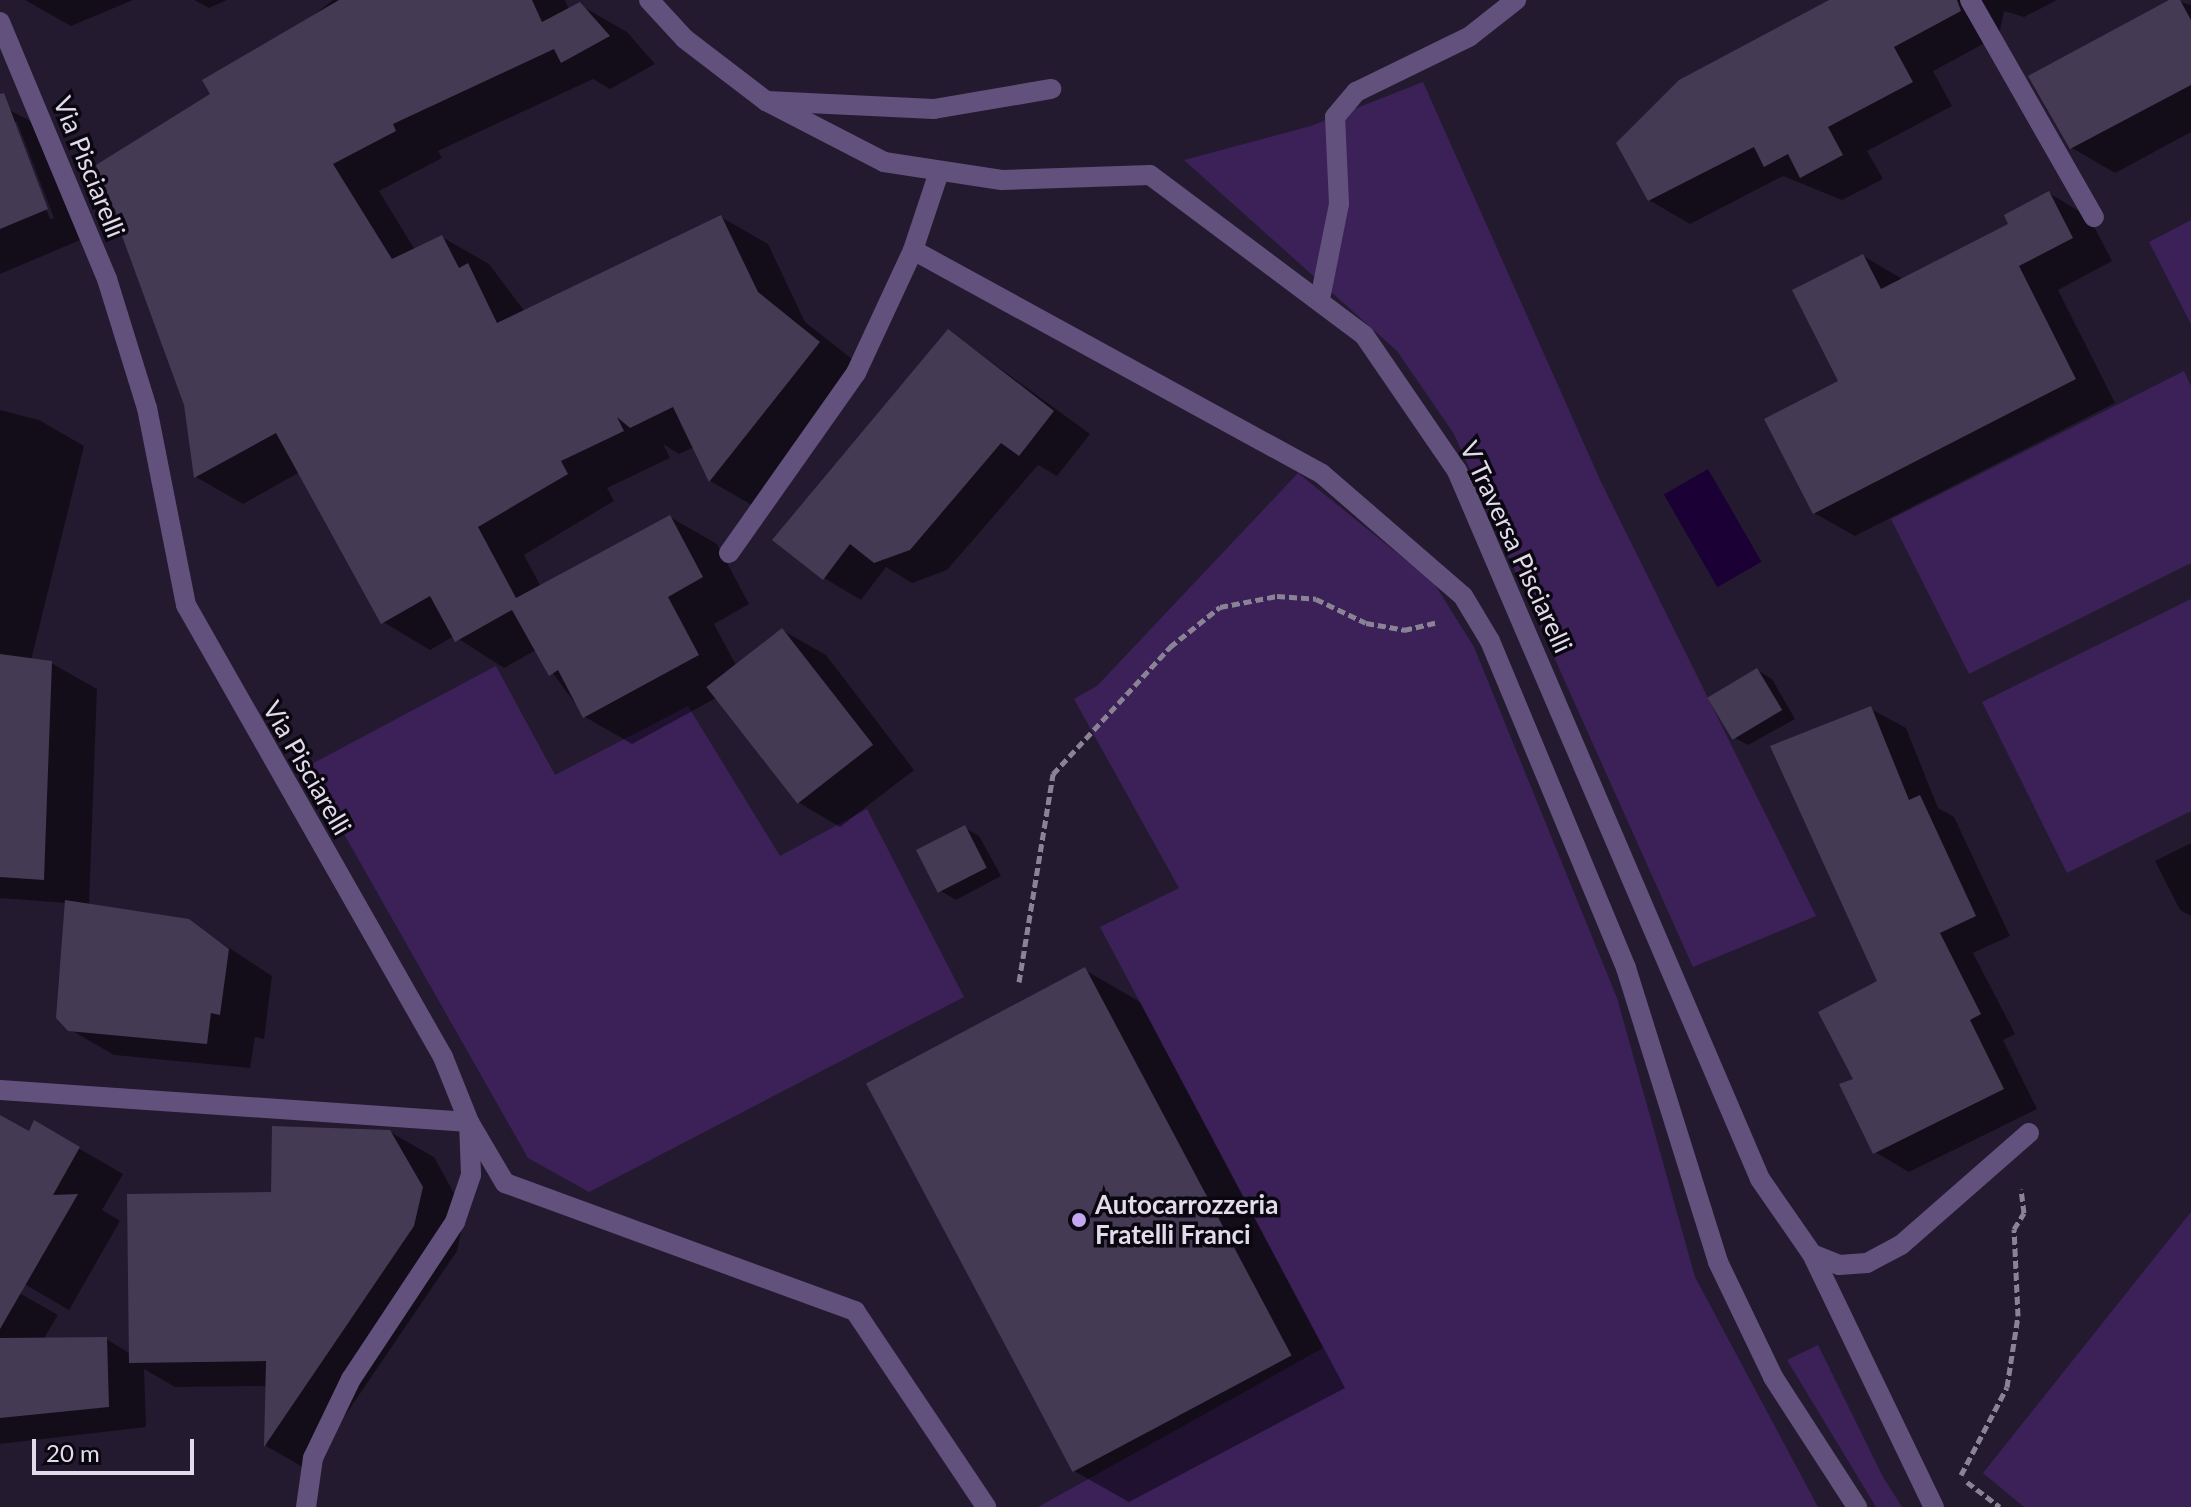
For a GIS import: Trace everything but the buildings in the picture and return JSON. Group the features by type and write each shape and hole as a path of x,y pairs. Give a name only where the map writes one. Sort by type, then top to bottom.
{"street":[{"name":"V Traversa Pisciarelli","path":"649,0 685,39 766,101 884,162 938,175 1150,175 1320,299 1399,377 1457,471 1760,1179 1812,1254 1934,1507"},
{"path":"1320,299 1339,204 1335,117 1356,92 1469,37 1516,0"},
{"path":"1970,0 2094,217"},
{"name":"Via Pisciarelli","path":"0,22 111,293 147,408 186,605 443,1057 469,1122 471,1175 455,1222 351,1379 313,1458 306,1507"},
{"path":"766,101 934,109 1051,89"},
{"path":"729,553 856,373 913,250 938,175"},
{"path":"913,250 1322,474 1463,596 1490,641 1626,968 1718,1262 1773,1377 1857,1507"},
{"path":"0,1090 469,1122 505,1183 855,1311 986,1507"},
{"path":"1812,1254 1839,1265 1867,1263 1901,1245 2023,1139"}],"path":[{"path":"1019,982 1053,774 1170,647 1220,607 1277,596 1316,599 1366,623 1404,630 1431,627 1463,596"},
{"path":"2000,1507 1960,1477 2007,1387 2018,1316 2014,1229 2024,1213 2023,1139"}],"shaded area":[{"path":"1423,82 1601,482 1816,916 1693,967 1454,434 1397,351 1184,160 1311,126"},
{"path":"2191,220 2191,324 2149,242"},
{"path":"2184,371 2191,386 2191,563 1969,674 1891,519"},
{"path":"1708,469 1762,562 1717,587 1664,494"},
{"path":"1298,473 1434,583 1474,647 1617,998 1695,1277 1818,1507 1038,1507 1323,1348 1100,927 1179,888 1074,699 1097,686"},
{"path":"2191,599 2191,811 2067,873 1982,702"},
{"path":"496,666 555,775 688,706 780,856 867,809 964,997 589,1192 528,1158 306,767"},
{"path":"2191,1212 2191,1507 2024,1507 1983,1473"},
{"path":"1818,1345 1883,1477 1902,1507 1876,1507 1787,1360"}],"place":[{"name":"Autocarrozzeria Fratelli Franci","path":"1079,1220"}]}
